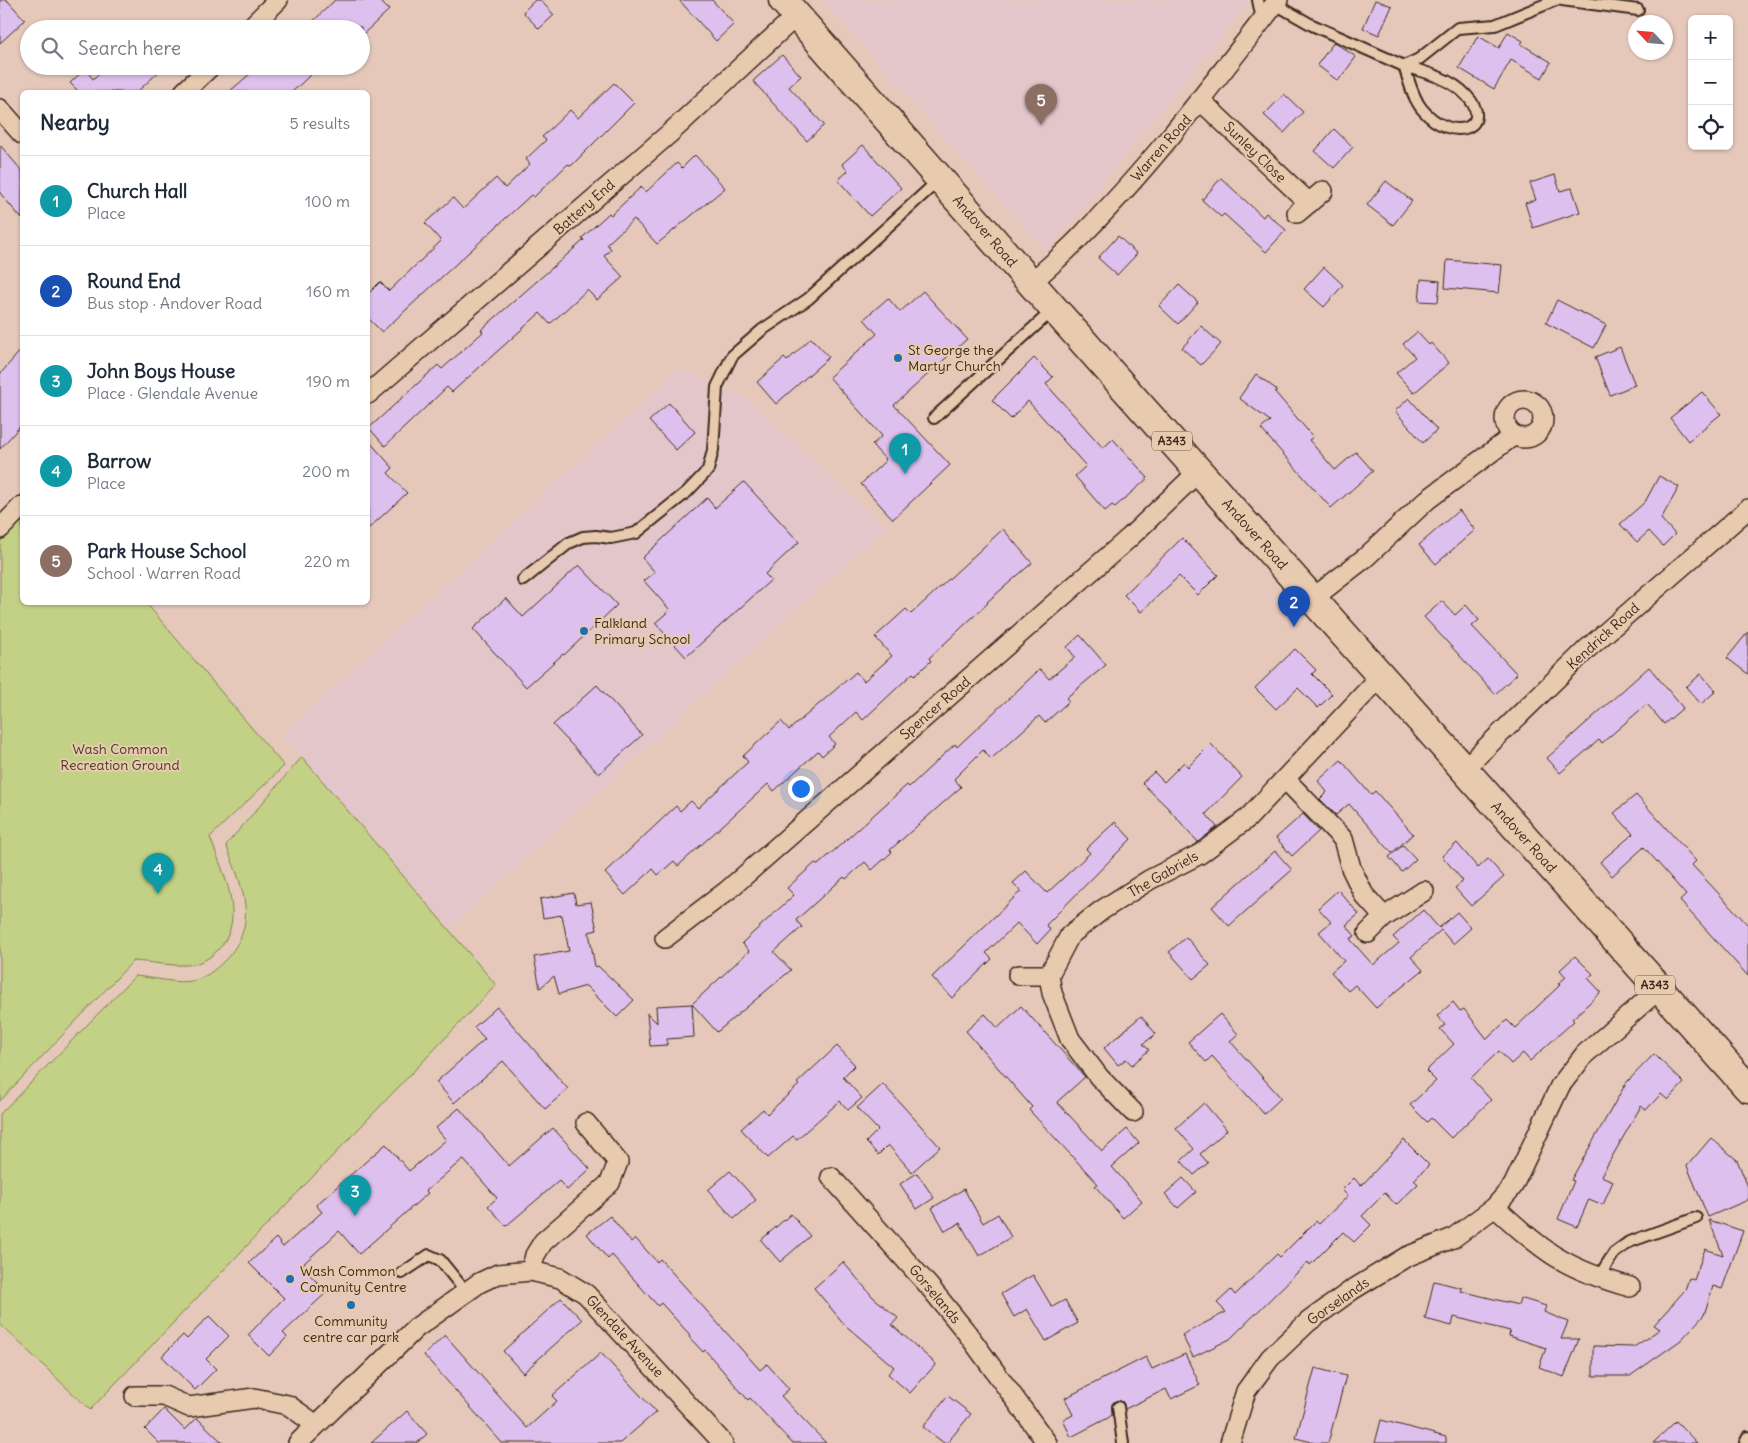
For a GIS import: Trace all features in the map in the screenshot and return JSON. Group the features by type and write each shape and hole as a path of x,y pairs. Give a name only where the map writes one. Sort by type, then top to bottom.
{"main road":[{"name":"Andover Road","path":"790,8 1054,309 1748,1088"}],"street":[{"path":"258,20 278,0"},
{"name":"Warren Road","path":"1031,283 1086,232 1146,166 1201,101 1262,20 1270,1"},
{"name":"Battery End","path":"370,392 670,133 790,8"},
{"path":"186,90 202,75"},
{"name":"Sunley Close","path":"1201,101 1303,208 1324,191"},
{"path":"1312,599 1366,557 1427,500 1513,436"},
{"name":"Spencer Road","path":"664,938 728,890 1129,538 1199,471"},
{"path":"0,529 20,508"},
{"name":"Kendrick Road","path":"1464,769 1587,649 1748,509"},
{"name":"The Gabriels","path":"1049,975 1070,935 1102,910 1149,880 1200,854 1248,818 1286,780 1381,676"},
{"path":"1286,780 1343,839 1351,868 1364,895 1384,917"},
{"path":"1368,933 1384,917 1424,891"},
{"path":"1018,975 1049,975 1052,992 1070,1039 1099,1077 1133,1112"},
{"name":"Gorselands","path":"1230,1443 1246,1390 1270,1358 1308,1322 1352,1290 1406,1257 1453,1238 1495,1207 1512,1186 1542,1129 1560,1086 1585,1054 1659,989"},
{"path":"531,1271 535,1255 543,1242 610,1183 618,1162 586,1123"},
{"name":"Gorselands","path":"831,1177 928,1285 967,1333 1047,1443"},
{"path":"1495,1207 1545,1252 1568,1265 1598,1278 1630,1287"},
{"name":"Glendale Avenue","path":"298,1443 315,1424 416,1328 478,1283 498,1274 531,1271 560,1278 586,1294 723,1443"},
{"path":"136,1396 164,1396 189,1407 254,1398 288,1405 315,1424"}],"lane":[{"path":"1404,66 1419,59 1458,28 1495,25 1556,0"},
{"path":"1562,0 1638,10"},
{"path":"1270,1 1312,25 1404,66 1441,78 1465,94 1474,108 1474,121 1471,126 1456,130 1437,124 1417,101 1404,66"},
{"path":"523,580 569,543 582,537 611,538 636,533 687,492 708,470 713,450 717,387 732,356 762,330 808,299 940,179"},
{"path":"934,418 1054,309"},
{"path":"1598,1278 1614,1253 1630,1242 1696,1218"},
{"path":"402,1273 429,1255 440,1260 466,1292"},
{"path":"1118,1407 1123,1443"},
{"path":"1745,1443 1748,1437"}],"shaded area":[{"path":"822,0 1251,0 1046,251"},
{"name":"Falkland Primary School","path":"679,369 746,397 885,528 450,928 283,734"}],"green space":[{"name":"Wash Common Recreation Ground","path":"20,521 20,605 148,605 284,766 210,837 226,880 232,910 231,925 226,938 217,951 196,964 174,965 133,961 0,1101 0,542"},
{"path":"302,757 496,985 90,1410 0,1324 0,1114 135,976 172,981 192,981 210,973 224,961 235,947 242,933 245,919 242,890 226,845"}],"building":[{"path":"0,0 7,0 25,20 20,20 20,25 0,43"},
{"path":"335,0 379,0 389,10 370,28 370,20 314,20"},
{"path":"535,0 540,0 554,15 539,29 523,12"},
{"path":"679,0 712,0 734,24 716,41"},
{"path":"1375,0 1392,6 1379,35 1363,28"},
{"path":"1508,32 1523,41 1521,44 1551,62 1542,78 1511,60 1494,89 1459,68 1478,36 1499,48"},
{"path":"1334,42 1356,57 1338,81 1317,65"},
{"path":"782,55 801,76 789,87 824,125 807,141 753,81"},
{"path":"79,75 90,75 93,79 97,75 155,75 139,90 77,90 70,83"},
{"path":"249,75 310,75 294,90 231,90"},
{"path":"614,83 634,103 571,166 568,164 534,197 531,195 382,332 370,320 370,292 380,282 389,291 441,241 425,223 453,198 463,209 496,178 505,188 530,164 526,159 546,140 542,137 570,110 578,118"},
{"path":"1284,94 1303,112 1284,133 1264,115"},
{"path":"1334,129 1353,147 1334,168 1315,151"},
{"path":"0,145 20,169 20,217 0,193"},
{"path":"863,145 901,188 870,216 838,180 848,171 842,164"},
{"path":"695,155 725,188 657,244 634,219 607,244 611,249 604,256 623,277 597,300 587,290 550,324 540,313 452,392 447,387 385,446 370,429 438,365 442,369 483,332 481,330 584,240 582,238 609,213 611,215 641,187 646,192 677,163 682,168"},
{"path":"1555,175 1560,191 1572,188 1580,212 1533,228 1525,203 1536,200 1530,183"},
{"path":"1221,178 1263,217 1266,213 1286,230 1266,252 1224,214 1221,217 1202,200"},
{"path":"1386,181 1412,201 1393,225 1367,205"},
{"path":"1118,236 1137,254 1117,275 1098,258"},
{"path":"1447,260 1502,265 1499,293 1445,288"},
{"path":"1324,267 1343,285 1324,307 1304,289"},
{"path":"1421,279 1440,281 1438,302 1419,301"},
{"path":"1179,285 1198,302 1178,324 1159,306"},
{"name":"St George the Martyr Church","path":"923,291 967,339 894,405 950,465 893,519 861,484 886,460 872,445 882,436 829,377 877,334 864,319 888,298 900,312"},
{"path":"1557,300 1606,325 1594,348 1546,323"},
{"path":"1201,326 1221,344 1201,365 1182,348"},
{"path":"1417,332 1429,345 1431,343 1449,363 1414,393 1396,373 1415,357 1403,344"},
{"path":"811,338 829,357 776,404 757,382 784,358 787,361"},
{"path":"1620,347 1635,385 1610,395 1595,357"},
{"path":"20,351 20,426 0,449 0,374"},
{"path":"1034,358 1053,377 1046,384 1103,448 1113,439 1148,478 1115,507 1112,505 1105,511 1075,476 1086,466 1028,401 1011,419 992,400"},
{"path":"1256,374 1277,390 1275,392 1313,437 1309,440 1335,470 1356,452 1373,471 1331,508 1261,429 1270,421 1239,398"},
{"path":"1702,392 1721,414 1688,441 1670,418"},
{"path":"1409,398 1437,430 1423,443 1395,411"},
{"path":"669,403 695,432 676,450 649,421"},
{"path":"370,442 393,468 388,473 407,493 370,527"},
{"path":"1659,476 1679,487 1661,519 1675,534 1663,546 1649,531 1637,542 1620,524 1645,502"},
{"path":"744,482 799,542 765,574 771,580 686,657 655,623 670,610 644,581 655,572 642,558 707,498 715,508"},
{"path":"1459,510 1475,530 1436,564 1419,545"},
{"path":"1003,529 1032,563 987,602 929,658 931,661 915,675 913,673 863,720 856,712 829,737 835,744 822,756 818,751 774,791 768,784 678,866 674,861 658,875 653,869 625,895 605,873 676,806 680,811 691,801 698,808 748,762 743,756 781,721 789,730 856,672 864,681 892,656 875,637 906,609 911,614"},
{"path":"1182,538 1218,575 1198,595 1179,576 1141,612 1124,595"},
{"path":"579,565 617,605 564,655 526,687 473,629 506,598 523,617"},
{"path":"1442,601 1455,615 1466,605 1479,620 1472,626 1517,674 1495,694 1424,617"},
{"path":"1748,632 1748,674 1727,658"},
{"path":"1080,635 1106,665 1066,698 1069,701 1045,723 1039,716 991,759 983,750 954,779 961,787 890,850 892,852 872,870 865,862 846,879 844,877 796,920 802,927 774,952 791,970 717,1032 692,1004 749,951 742,943 794,895 787,888 815,863 818,865 907,785 909,787 955,744 957,747 1040,669 1049,679 1075,657 1067,647"},
{"path":"1295,649 1316,670 1312,674 1332,694 1318,708 1298,688 1276,709 1255,688"},
{"path":"1649,667 1683,708 1664,724 1647,704 1602,743 1599,740 1560,773 1547,758"},
{"path":"1701,674 1716,691 1701,704 1686,687"},
{"path":"597,685 642,735 599,774 553,725"},
{"path":"1211,744 1242,777 1206,814 1217,827 1198,842 1167,807 1142,783 1154,772 1164,782 1184,762 1188,767"},
{"path":"1341,760 1371,795 1375,791 1413,834 1392,853 1349,804 1336,815 1320,799 1327,792 1318,781"},
{"path":"1636,795 1696,861 1692,865 1748,925 1748,976 1680,901 1686,895 1644,847 1612,876 1600,862 1633,834 1614,813"},
{"path":"1303,814 1319,831 1292,856 1276,838"},
{"path":"1115,822 1131,839 1046,925 1050,930 1037,944 1017,923 986,953 992,959 952,998 932,977 1021,891 1013,883 1026,871 1047,893 1090,853 1086,849"},
{"path":"1457,843 1478,868 1488,859 1504,877 1471,906 1455,888 1463,881 1442,856"},
{"path":"1403,845 1416,859 1402,872 1389,857"},
{"path":"1275,851 1292,870 1229,926 1212,907"},
{"path":"1338,890 1359,914 1346,925 1355,936 1350,939 1373,965 1399,943 1393,937 1423,910 1439,928 1457,912 1471,928 1453,944 1441,930 1411,957 1423,970 1376,1008 1355,985 1348,991 1331,972 1344,961 1319,932 1331,922 1318,908"},
{"path":"574,893 576,904 591,902 597,930 589,932 595,967 598,966 634,1000 617,1017 586,986 559,994 554,976 540,988 534,957 569,951 562,915 543,918 540,899"},
{"path":"1186,937 1210,965 1193,979 1169,952"},
{"path":"1575,956 1593,974 1588,978 1601,992 1572,1019 1574,1021 1530,1061 1523,1053 1511,1064 1499,1051 1471,1078 1491,1100 1451,1138 1431,1118 1427,1122 1410,1105 1436,1081 1426,1071 1454,1044 1440,1029 1445,1025 1437,1016 1453,1002 1460,1011 1464,1009 1487,1039 1507,1020 1515,1028 1560,985 1558,984 1566,977 1560,970"},
{"path":"692,1004 694,1037 667,1039 667,1045 650,1046 647,1013 657,1023 656,1006"},
{"path":"1021,1006 1085,1077 1057,1102 1102,1151 1127,1129 1139,1143 1112,1167 1142,1201 1123,1218 1095,1186 1098,1184 1029,1110 1032,1107 966,1031 985,1014 998,1028"},
{"path":"497,1007 568,1089 545,1109 503,1061 454,1103 436,1082 485,1039 474,1027"},
{"path":"1220,1014 1238,1034 1230,1041 1281,1098 1264,1114 1212,1056 1206,1062 1188,1042"},
{"path":"1141,1016 1156,1034 1143,1044 1149,1050 1132,1065 1126,1059 1118,1065 1104,1048"},
{"path":"837,1046 855,1065 843,1077 862,1098 848,1110 840,1101 797,1139 793,1136 768,1158 741,1129 763,1109 767,1114"},
{"path":"1654,1054 1684,1083 1668,1100 1661,1094 1646,1110 1641,1106 1601,1176 1613,1181 1603,1205 1589,1199 1577,1227 1558,1219 1574,1181 1571,1180 1626,1083"},
{"path":"883,1084 940,1147 912,1172 888,1145 878,1155 866,1142 878,1130 857,1108"},
{"path":"1204,1103 1227,1130 1200,1154 1208,1163 1194,1175 1181,1161 1194,1149 1176,1128"},
{"path":"459,1108 509,1166 553,1128 590,1169 567,1190 559,1181 506,1226 488,1206 497,1198 463,1159 359,1254 339,1231 301,1266 327,1292 283,1333 287,1337 269,1356 248,1335 284,1298 249,1263 276,1238 283,1247 322,1212 316,1205 386,1144 409,1171 446,1140 436,1128"},
{"path":"1711,1138 1737,1160 1748,1187 1748,1200 1708,1217 1687,1166"},
{"path":"1404,1140 1429,1165 1414,1180 1418,1184 1396,1205 1385,1193 1362,1216 1371,1225 1354,1242 1343,1232 1310,1265 1308,1262 1230,1339 1193,1357 1182,1335 1226,1312 1217,1303 1231,1290 1235,1295 1277,1254 1280,1257 1316,1221 1319,1224 1348,1196 1342,1190 1354,1178 1361,1186"},
{"path":"730,1171 756,1200 734,1219 708,1190"},
{"path":"917,1173 934,1198 917,1209 900,1184"},
{"path":"1183,1178 1196,1192 1178,1208 1165,1194"},
{"path":"964,1189 983,1223 998,1214 1011,1237 979,1256 960,1223 945,1231 932,1208"},
{"path":"791,1214 810,1236 780,1262 761,1240"},
{"path":"610,1216 631,1242 635,1238 657,1262 660,1259 760,1370 767,1364 789,1389 781,1396 826,1443 792,1443 750,1398 748,1400 705,1350 703,1352 661,1303 658,1306 612,1255 608,1259 587,1234"},
{"path":"1709,1220 1743,1231 1722,1289 1713,1286 1704,1315 1681,1340 1630,1376 1593,1376 1593,1346 1634,1347 1660,1329 1654,1325 1685,1290 1689,1278 1694,1280 1705,1249 1723,1255"},
{"path":"843,1262 873,1297 898,1318 892,1325 936,1364 910,1393 888,1374 894,1367 845,1325 814,1288"},
{"path":"1033,1275 1052,1307 1065,1300 1078,1323 1046,1341 1027,1309 1014,1317 1001,1294"},
{"path":"1434,1281 1462,1288 1461,1291 1518,1305 1520,1298 1546,1306 1544,1312 1568,1322 1561,1339 1579,1339 1564,1377 1539,1367 1546,1348 1509,1336 1510,1331 1454,1317 1452,1326 1425,1319"},
{"path":"561,1298 582,1320 523,1373 503,1351"},
{"path":"209,1316 229,1336 206,1359 216,1369 195,1390 162,1356 183,1335 187,1339"},
{"path":"445,1335 527,1428 557,1401 552,1396 601,1353 656,1412 620,1443 502,1443 424,1355"},
{"path":"1185,1354 1200,1385 1171,1399 1166,1389 1125,1409 1123,1402 1117,1400 1112,1404 1112,1415 1071,1437 1063,1420 1073,1415 1065,1398 1146,1357 1152,1369"},
{"path":"1315,1368 1346,1376 1328,1443 1315,1443 1296,1438"},
{"path":"948,1396 971,1414 947,1443 944,1443 923,1427"},
{"path":"164,1409 185,1430 197,1418 223,1443 159,1443 145,1429"},
{"path":"407,1411 427,1434 417,1443 371,1443"},
{"path":"1381,1420 1446,1437 1446,1443 1375,1443"},
{"path":"1676,1421 1697,1443 1653,1443"}],"place":[{"name":"Park House School","path":"1041,125"},
{"name":"St George the Martyr Church","path":"898,358"},
{"name":"Church Hall","path":"905,474"},
{"name":"Round End","path":"1294,627"},
{"name":"Falkland Primary School","path":"584,631"},
{"name":"Barrow","path":"158,894"},
{"name":"John Boys House","path":"355,1216"},
{"name":"Wash Common Comunity Centre","path":"290,1279"},
{"name":"Community centre car park","path":"351,1305"}]}
